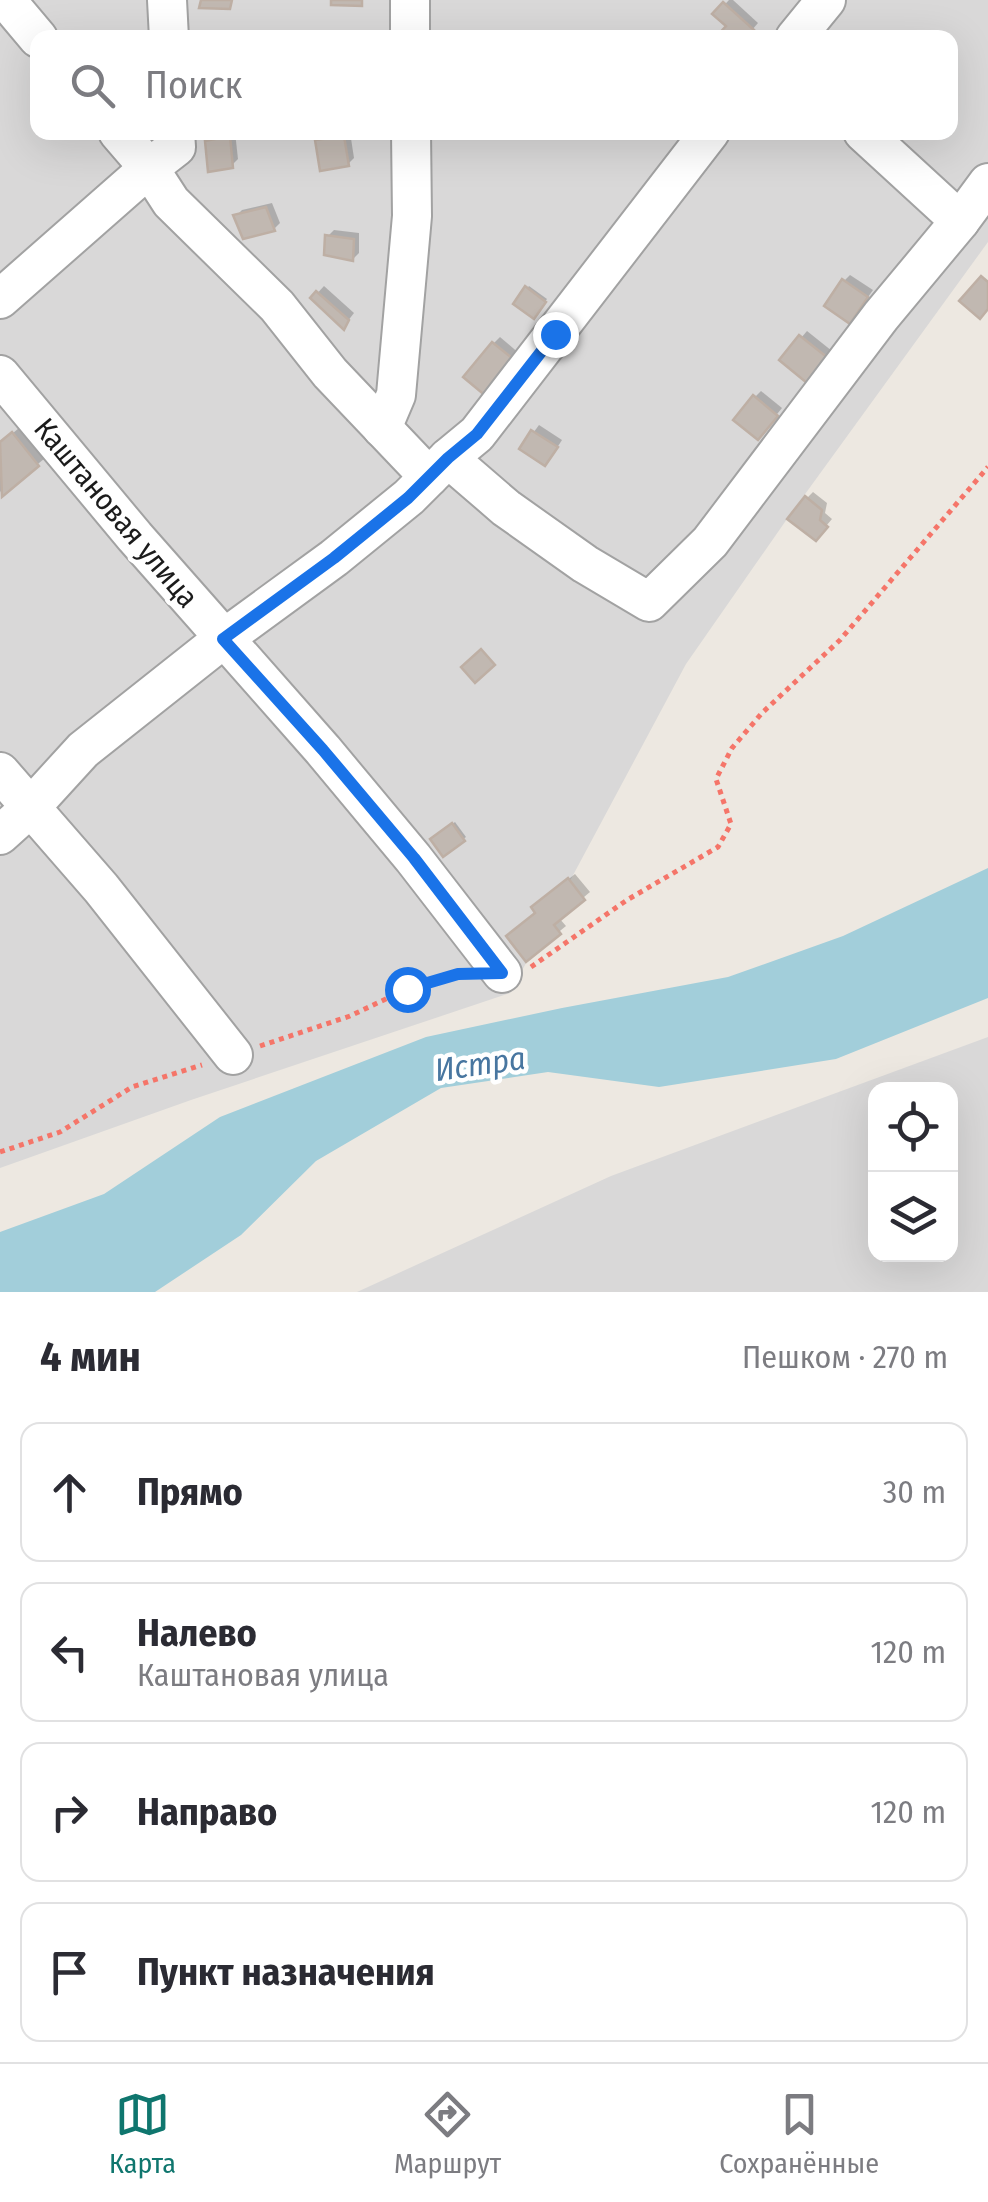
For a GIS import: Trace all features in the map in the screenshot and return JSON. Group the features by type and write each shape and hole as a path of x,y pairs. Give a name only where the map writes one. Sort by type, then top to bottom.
{"street":[{"path":"6,0 31,30"},
{"path":"167,0 169,30"},
{"path":"410,0 410,30"},
{"path":"802,30 826,0"},
{"path":"125,140 170,202 277,306 330,373 382,428 585,564 649,602 710,542 881,316 988,183"},
{"path":"0,299 176,147 176,140"},
{"path":"382,428 396,395 412,216 411,140"},
{"path":"0,834 30,808 83,750 223,639 334,558 408,498 477,434 704,140"},
{"path":"872,140 960,221"},
{"name":"Каштановая улица","path":"0,375 223,639 380,817 502,973"},
{"path":"0,772 123,915 233,1055"}],"path":[{"path":"0,1152 60,1132 132,1087 350,1016 407,989 458,974 502,973 535,966 627,900 718,847 731,824 716,779 732,748 762,713 840,640 988,467"}],"shaded area":[{"path":"0,0 988,0 988,242 686,664 510,993 0,1168"},
{"path":"988,1037 988,1292 357,1292 611,1176"}],"water":[{"name":"Истра","path":"988,868 988,998 836,1059 659,1087 548,1072 441,1088 316,1161 241,1235 155,1292 0,1292 0,1232 104,1194 220,1117 426,1037 728,977 843,936"}],"building":[{"path":"201,0 232,0 230,9 199,8"},
{"path":"331,0 362,0 362,6 331,5"},
{"path":"723,2 754,30 722,30 726,26 712,14"},
{"path":"230,140 233,168 208,172 205,141"},
{"path":"315,140 345,140 349,166 320,171"},
{"path":"266,207 275,231 243,239 233,215"},
{"path":"325,235 354,239 353,261 324,255"},
{"path":"981,276 988,282 988,309 980,319 959,301"},
{"path":"842,279 868,297 850,324 824,306"},
{"path":"525,286 546,302 534,319 513,304"},
{"path":"316,291 349,320 344,330 310,298"},
{"path":"799,335 828,358 807,383 779,360"},
{"path":"492,342 517,362 487,397 463,377"},
{"path":"753,395 778,416 758,440 733,420"},
{"path":"531,430 558,447 545,466 519,449"},
{"path":"12,432 39,466 2,497 0,442"},
{"path":"805,496 822,510 820,520 828,527 816,541 787,519"},
{"path":"481,649 495,665 475,683 461,667"},
{"path":"452,823 465,841 443,857 430,839"},
{"path":"568,878 585,900 554,925 561,934 526,962 506,936 535,913 531,907"}],"route":[{"path":"407,989 458,974 502,973 414,858 223,639 408,498 477,434 555,334"}]}
